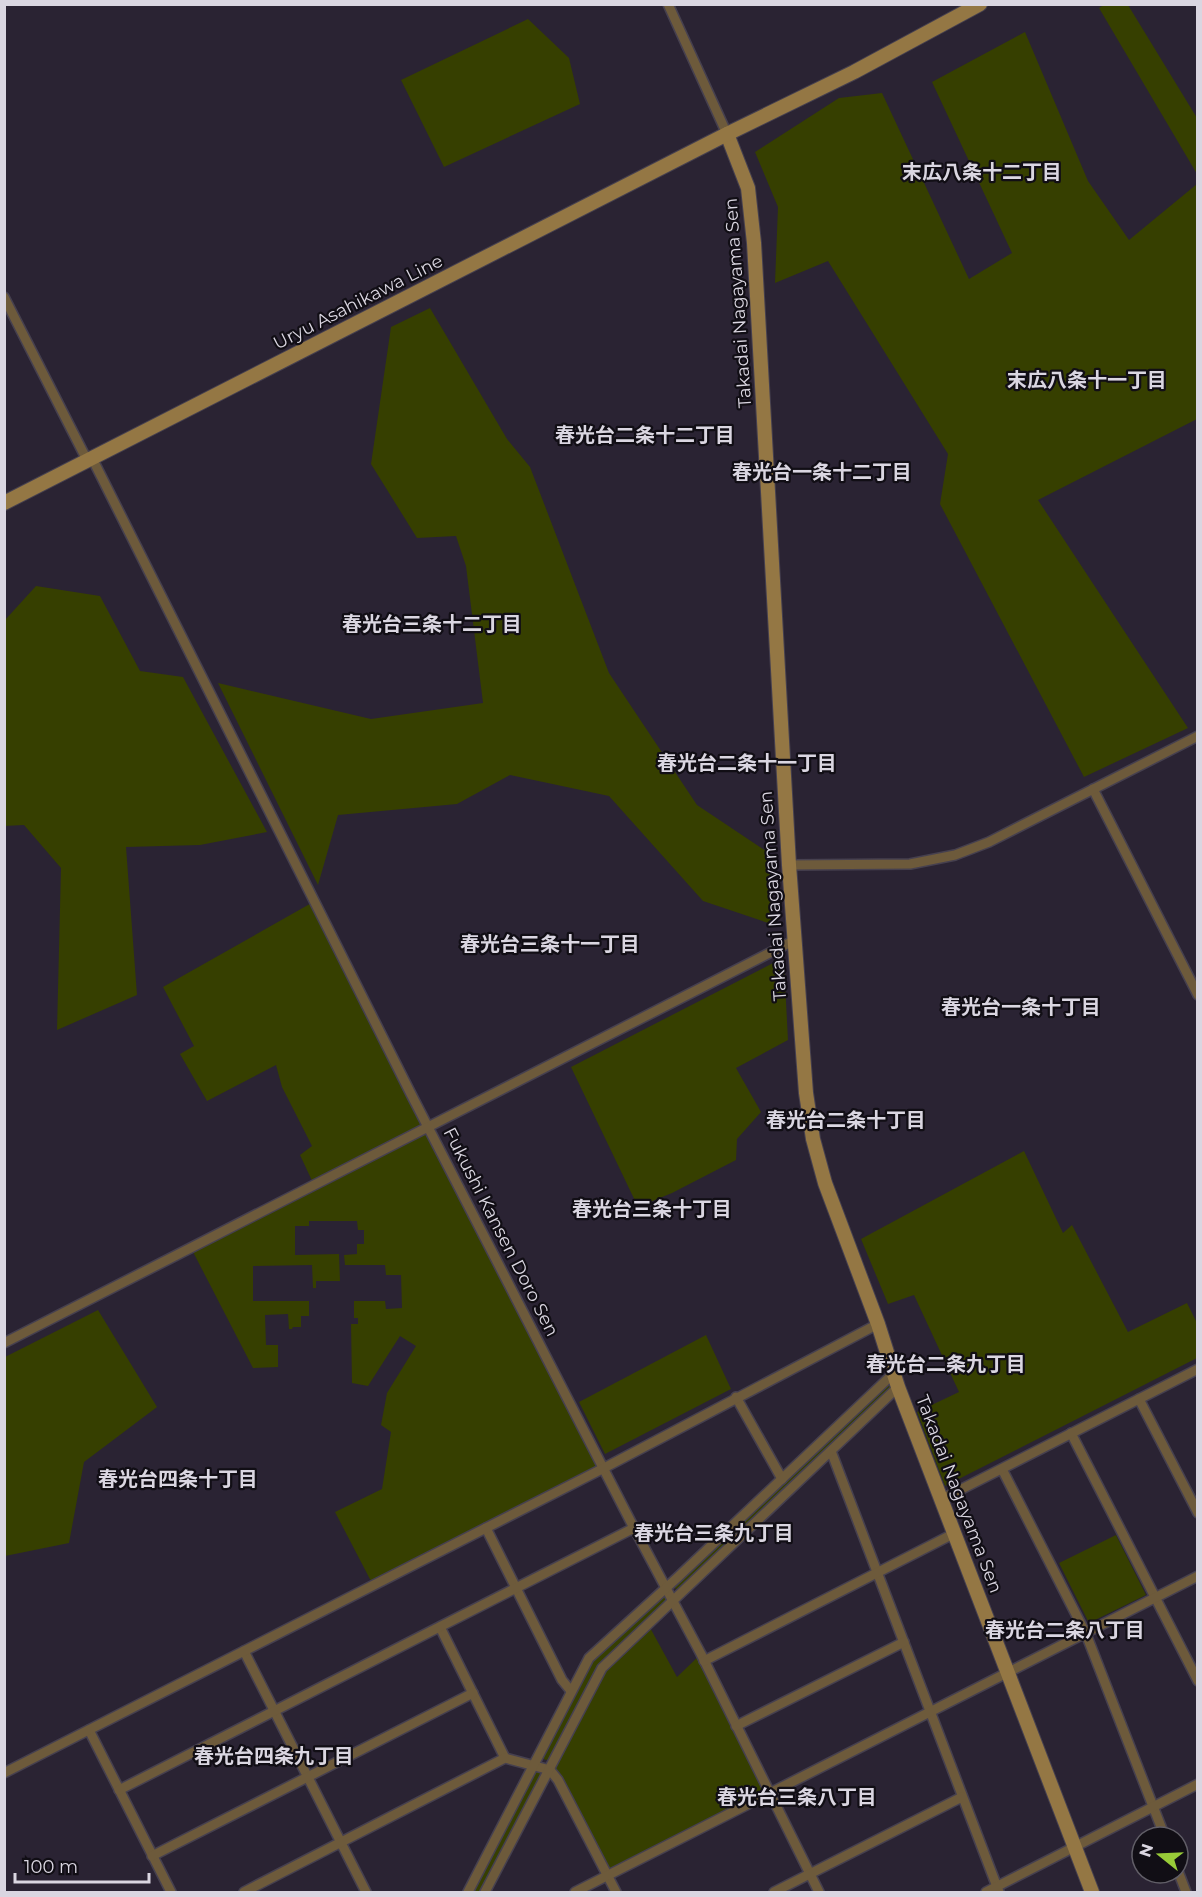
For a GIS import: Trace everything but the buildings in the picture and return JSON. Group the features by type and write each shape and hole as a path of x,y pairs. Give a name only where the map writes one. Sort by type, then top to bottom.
{"street":[{"path":"668,4 727,134 854,72 980,4"},
{"name":"Uryu Asahikawa Line","path":"4,503 727,134"},
{"name":"Takadai Nagayama Sen","path":"727,134 748,188 754,243 794,941 806,1093 813,1139 825,1183 878,1324 896,1380 1092,1893"},
{"path":"4,297 89,459 429,1128 794,941"},
{"path":"789,865 910,864 954,855 989,842 1197,736"},
{"path":"1093,789 1197,995"},
{"name":"Fukushi Kansen Doro Sen","path":"4,1343 429,1128 704,1661 819,1893"},
{"path":"4,1773 604,1468 878,1324"},
{"path":"942,1499 1197,1369"},
{"path":"485,1893 602,1668 831,1451 896,1380"},
{"path":"468,1893 589,1658 782,1479 896,1380"},
{"path":"736,1397 782,1479"},
{"path":"1139,1399 1197,1513"},
{"path":"1071,1433 1197,1681"},
{"path":"831,1451 998,1890"},
{"path":"1002,1469 1086,1634 1160,1825"},
{"path":"486,1528 562,1680 571,1691"},
{"path":"119,1790 634,1528"},
{"path":"704,1661 955,1533"},
{"path":"575,1893 1197,1576"},
{"path":"440,1627 505,1758"},
{"path":"736,1726 904,1642"},
{"path":"244,1651 366,1893"},
{"path":"152,1856 473,1693"},
{"path":"89,1730 171,1893"},
{"path":"244,1893 505,1758 550,1770 558,1780 616,1893"},
{"path":"986,1893 998,1890 1075,1846 1197,1784"},
{"path":"774,1893 962,1797"}],"green space":[{"path":"1104,5 1128,5 1197,118 1197,174 1099,8"},
{"path":"528,19 569,58 580,104 444,167 401,80"},
{"path":"1025,32 1088,181 1129,240 1197,184 1197,419 1038,500 1188,728 1084,777 940,504 948,454 828,261 775,283 778,207 755,152 839,98 882,93 969,279 1012,253 932,82"},
{"path":"430,308 507,439 530,467 609,673 697,805 769,853 774,925 703,901 609,796 510,775 457,804 338,815 318,885 218,683 371,719 483,703 466,566 456,536 417,538 371,464 391,327"},
{"path":"36,586 100,596 140,671 183,677 267,832 200,845 126,847 137,995 57,1030 61,868 24,825 4,826 5,620"},
{"path":"315,901 604,1468 373,1585 335,1512 382,1489 391,1432 381,1425 387,1393 416,1346 400,1336 368,1386 352,1383 351,1324 358,1324 358,1318 354,1318 354,1301 385,1301 386,1309 402,1308 401,1275 386,1275 385,1265 345,1265 344,1255 357,1254 357,1244 364,1244 364,1230 358,1230 357,1221 309,1221 309,1226 295,1226 295,1255 339,1254 340,1281 316,1281 316,1288 313,1288 312,1265 253,1266 253,1301 309,1301 309,1316 301,1316 301,1327 289,1329 288,1314 265,1315 266,1345 278,1345 278,1367 253,1368 191,1248 314,1185 300,1155 312,1146 282,1087 276,1065 207,1101 180,1054 194,1046 163,987"},
{"path":"779,960 784,963 788,1040 736,1068 761,1112 737,1139 736,1160 672,1193 638,1207 571,1067"},
{"path":"1024,1151 1063,1233 1072,1225 1128,1332 1187,1303 1197,1323 1197,1358 945,1486 917,1412 959,1392 914,1295 888,1304 861,1239"},
{"path":"98,1310 157,1407 84,1462 69,1543 5,1556 5,1357"},
{"path":"706,1335 731,1389 605,1454 579,1402"},
{"path":"890,1379 893,1389 680,1588 676,1589 673,1586"},
{"path":"1116,1535 1146,1595 1089,1623 1059,1563"},
{"path":"663,1594 665,1602 599,1666 550,1759 542,1758 591,1660"},
{"path":"648,1624 677,1677 701,1654 770,1794 607,1876 550,1770 602,1668"},
{"path":"535,1772 543,1774 481,1892 471,1892"}],"district":[{"name":"末広八条十二丁目","path":"982,172"},
{"name":"末広八条十一丁目","path":"1087,380"},
{"name":"春光台二条十二丁目","path":"645,435"},
{"name":"春光台一条十二丁目","path":"822,472"},
{"name":"春光台三条十二丁目","path":"432,624"},
{"name":"春光台二条十一丁目","path":"747,763"},
{"name":"春光台三条十一丁目","path":"550,944"},
{"name":"春光台一条十丁目","path":"1021,1007"},
{"name":"春光台二条十丁目","path":"846,1120"},
{"name":"春光台三条十丁目","path":"652,1209"},
{"name":"春光台二条九丁目","path":"946,1364"},
{"name":"春光台四条十丁目","path":"178,1479"},
{"name":"春光台三条九丁目","path":"714,1533"},
{"name":"春光台二条八丁目","path":"1065,1630"},
{"name":"春光台四条九丁目","path":"274,1756"},
{"name":"春光台三条八丁目","path":"797,1797"}]}
